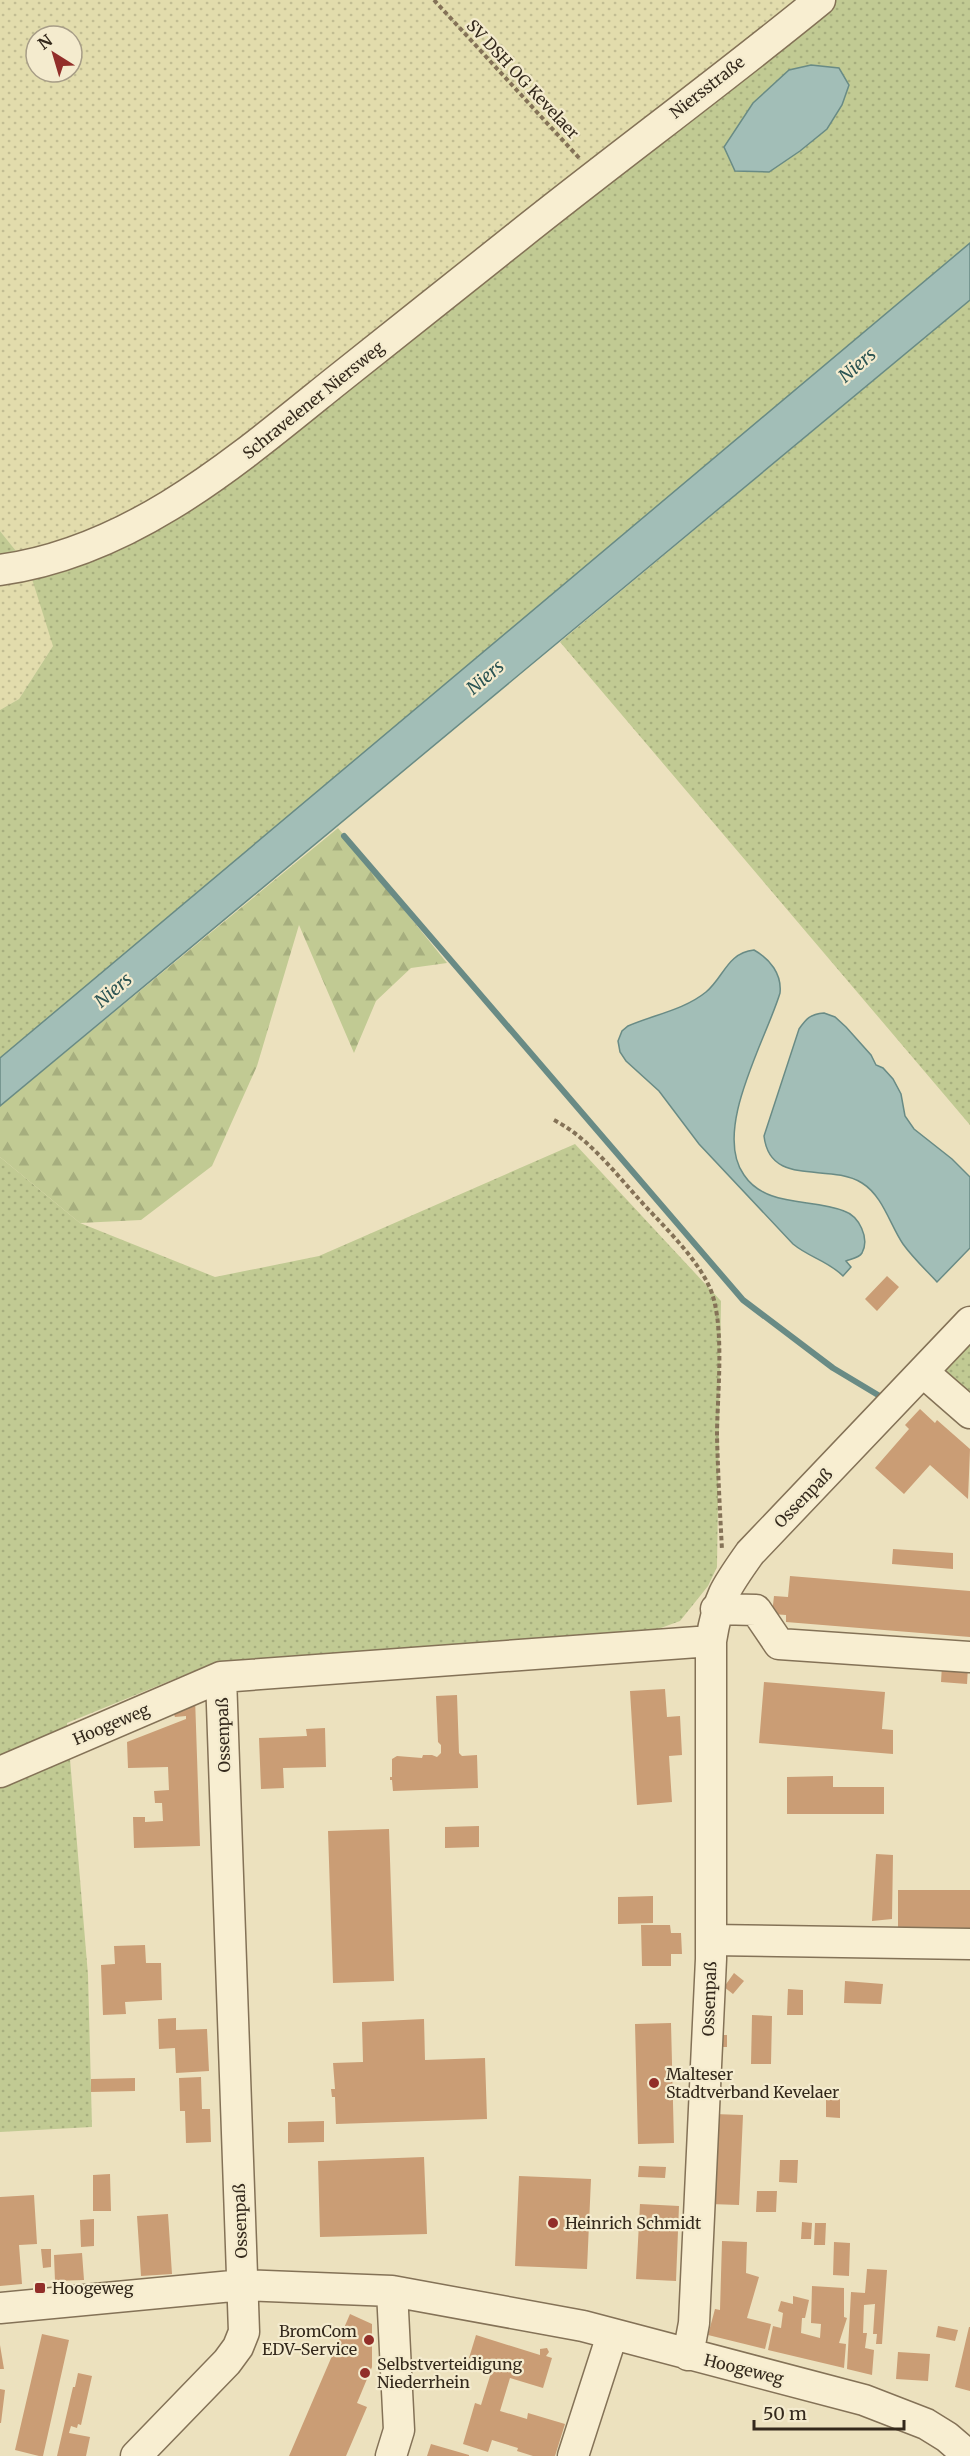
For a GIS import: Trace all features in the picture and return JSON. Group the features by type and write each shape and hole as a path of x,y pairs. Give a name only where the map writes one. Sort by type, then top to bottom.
{"street":[{"name":"Niersstraße","path":"595,175 820,0"},
{"name":"Schravelener Niersweg","path":"0,570 28,566 105,541 225,470 595,175"},
{"name":"Ossenpaß","path":"688,2355 694,2323 711,1940 711,1641 721,1598 750,1553 970,1322"},
{"path":"923,1372 970,1413"},
{"path":"721,1598 756,1610 779,1644 970,1657"},
{"name":"Ossenpaß","path":"136,2456 227,2362 238,2348 244,2332 221,1677 711,1641"},
{"name":"Hoogeweg","path":"0,1772 221,1677"},
{"path":"711,1940 970,1944"},
{"name":"Hoogeweg","path":"0,2308 243,2285 392,2290 583,2326 864,2400 926,2424 958,2433 969,2456"},
{"path":"390,2456 399,2430 392,2290"},
{"path":"573,2456 612,2335"}],"path":[{"name":"SV DSH OG Kevelaer","path":"434,0 595,175"},
{"path":"554,1120 569,1128 585,1142 624,1183 700,1271 713,1296 717,1331 721,1598"}],"shaded area":[{"path":"0,0 820,0 53,646 19,699 0,710 0,567 27,565 0,531"}],"green space":[{"path":"820,0 970,0 970,244 0,1058 0,710 19,699 53,646 28,566 105,541"},
{"path":"970,300 970,1125 560,642"},
{"path":"0,531 28,566 0,567"},
{"path":"338,828 447,963 411,968 376,1001 354,1053 299,925 257,1066 212,1166 141,1220 80,1223 0,1157 0,1106"},
{"path":"575,1144 721,1301 717,1567 708,1586 680,1621 606,1648 481,1646 216,1662 67,1723 88,1975 92,2127 0,2132 0,1157 80,1223 215,1277 319,1256"},
{"path":"970,1330 970,1406 944,1380 944,1359"}],"water":[{"path":"811,65 839,68 849,85 842,105 827,129 769,172 735,171 724,147 753,103 789,70"},
{"name":"Niers","path":"970,243 970,300 0,1106 0,1058"},
{"path":"754,950 774,968 779,980 780,993 754,1059 738,1110 734,1134 736,1156 744,1175 764,1193 831,1207 844,1211 854,1218 862,1228 864,1247 859,1256 846,1261 851,1267 843,1276 831,1266 793,1244 699,1144 659,1091 626,1061 620,1052 618,1041 622,1031 628,1026 678,1008 697,998 712,986 732,961 745,952"},
{"path":"824,1013 835,1017 846,1027 871,1055 876,1065 883,1068 893,1079 901,1094 905,1116 914,1129 952,1159 970,1177 970,1248 937,1282 903,1244 881,1203 862,1183 848,1177 789,1168 777,1162 769,1152 764,1136 799,1029 809,1018"}],"building":[{"path":"887,1276 899,1287 877,1311 865,1299"},
{"path":"920,1409 935,1423 937,1420 970,1449 968,1499 930,1465 904,1494 875,1468 909,1429 905,1425"},
{"path":"893,1549 953,1553 953,1569 892,1564"},
{"path":"790,1576 970,1591 970,1637 786,1622 786,1615 772,1614 774,1596 788,1597"},
{"path":"942,1665 968,1667 967,1684 941,1682"},
{"path":"764,1682 885,1692 882,1729 893,1730 893,1754 759,1743"},
{"path":"665,1689 667,1717 680,1716 682,1755 669,1756 672,1802 637,1805 630,1691"},
{"path":"457,1695 459,1753 462,1756 477,1755 478,1788 393,1791 392,1780 390,1780 392,1759 397,1756 422,1758 423,1755 432,1755 437,1757 441,1753 441,1745 438,1742 436,1696"},
{"path":"195,1697 200,1846 134,1848 133,1817 145,1817 145,1822 163,1821 162,1803 155,1803 154,1791 169,1790 168,1767 128,1768 127,1742 186,1719 186,1716 175,1717 171,1707"},
{"path":"325,1728 326,1767 283,1768 284,1788 261,1789 259,1738 307,1736 306,1729"},
{"path":"833,1776 833,1787 884,1787 884,1814 787,1814 787,1777"},
{"path":"479,1826 479,1847 445,1848 445,1827"},
{"path":"389,1829 394,1981 333,1983 328,1831"},
{"path":"876,1854 893,1855 892,1919 872,1921"},
{"path":"898,1890 970,1890 970,1936 898,1936"},
{"path":"653,1896 653,1923 618,1924 618,1897"},
{"path":"641,1925 670,1925 671,1933 681,1933 682,1954 671,1954 671,1966 642,1966"},
{"path":"145,1945 146,1963 161,1963 162,2000 125,2002 126,2014 103,2015 101,1965 115,1964 114,1946"},
{"path":"734,1973 744,1981 733,1994 724,1987"},
{"path":"845,1981 883,1984 881,2004 844,2003"},
{"path":"788,1989 803,1990 803,2015 787,2015"},
{"path":"752,2015 772,2016 771,2064 751,2064"},
{"path":"176,2018 176,2030 207,2029 209,2071 176,2073 175,2048 159,2049 158,2019"},
{"path":"424,2019 425,2060 485,2058 487,2119 336,2124 335,2097 332,2097 331,2089 335,2089 333,2063 363,2062 362,2022"},
{"name":"Malteser Stadtverband Kevelaer","path":"671,2023 674,2143 638,2144 635,2024"},
{"path":"717,2035 727,2035 727,2047 717,2047"},
{"path":"201,2077 202,2109 210,2109 211,2142 186,2143 185,2111 180,2111 179,2078"},
{"path":"135,2078 135,2091 91,2092 91,2079"},
{"path":"826,2098 840,2099 840,2118 826,2117"},
{"path":"714,2114 743,2115 739,2205 710,2204"},
{"path":"324,2121 324,2142 288,2143 288,2122"},
{"path":"424,2157 427,2234 320,2237 318,2161"},
{"path":"780,2160 798,2160 797,2183 779,2182"},
{"path":"639,2166 666,2167 665,2178 638,2177"},
{"path":"110,2174 111,2211 93,2211 93,2175"},
{"name":"Heinrich Schmidt","path":"519,2176 591,2179 587,2269 515,2266"},
{"path":"757,2191 777,2191 776,2212 756,2212"},
{"path":"34,2195 37,2244 19,2245 22,2284 0,2286 0,2197"},
{"path":"640,2204 679,2206 676,2281 636,2279"},
{"path":"168,2214 172,2274 141,2276 137,2216"},
{"path":"94,2219 94,2246 81,2247 80,2220"},
{"path":"802,2222 812,2223 811,2239 801,2239"},
{"path":"815,2223 826,2223 825,2245 814,2245"},
{"path":"722,2241 747,2242 746,2273 759,2277 747,2318 771,2324 765,2349 708,2335 715,2309 720,2310"},
{"path":"834,2242 850,2243 849,2276 833,2275"},
{"path":"41,2249 51,2249 51,2267 43,2268"},
{"path":"82,2253 84,2280 55,2281 54,2255"},
{"path":"867,2269 887,2270 882,2344 876,2344 877,2334 873,2334 875,2304 864,2305 863,2333 867,2333 865,2348 874,2350 872,2375 847,2369 851,2292 865,2293"},
{"path":"812,2286 844,2288 844,2317 847,2318 839,2343 846,2344 844,2368 768,2350 773,2326 781,2328 783,2313 778,2311 781,2301 793,2304 793,2296 809,2300 805,2318 802,2318 801,2333 820,2338 821,2324 811,2323"},
{"path":"350,2314 372,2324 372,2367 357,2403 367,2407 346,2456 289,2456"},
{"path":"938,2326 958,2330 955,2341 936,2337"},
{"path":"970,2327 970,2391 955,2387"},
{"path":"42,2334 69,2340 43,2456 39,2456 15,2450"},
{"path":"476,2335 540,2355 540,2349 547,2348 549,2352 546,2356 552,2358 543,2388 510,2378 500,2411 527,2419 528,2413 565,2424 555,2456 533,2456 517,2451 518,2448 492,2440 488,2452 463,2444 475,2403 481,2405 495,2360 488,2361 487,2364 469,2358"},
{"path":"0,2345 4,2369 0,2369"},
{"path":"898,2352 930,2354 928,2381 896,2379"},
{"path":"78,2373 92,2376 81,2425 78,2424 77,2428 71,2426 69,2433 90,2437 86,2456 57,2456 73,2387 75,2387"},
{"path":"0,2389 5,2390 1,2423 0,2423"},
{"path":"431,2444 469,2455 469,2456 427,2456"}],"waterway":[{"path":"344,836 743,1300 833,1368 883,1398"}],"place":[{"name":"Malteser Stadtverband Kevelaer","path":"654,2083"},
{"name":"Heinrich Schmidt","path":"553,2223"},
{"name":"Hoogeweg","path":"40,2288"},
{"name":"BromCom EDV-Service","path":"369,2340"},
{"name":"Selbstverteidigung Niederrhein","path":"365,2373"}]}
